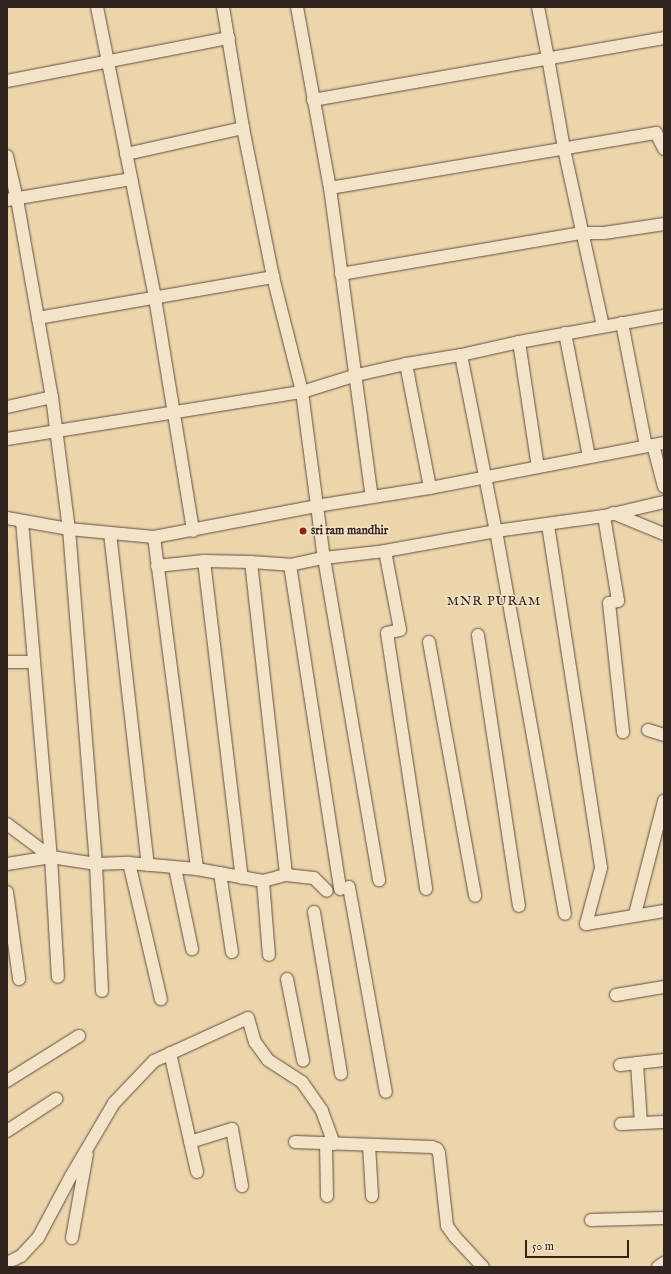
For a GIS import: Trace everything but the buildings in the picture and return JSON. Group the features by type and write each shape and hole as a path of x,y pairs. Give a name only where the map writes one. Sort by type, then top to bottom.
{"street":[{"path":"98,7 155,298 193,531"},
{"path":"223,7 243,128 273,277 302,392 324,558 379,880"},
{"path":"297,7 330,188 341,274 357,375 372,497"},
{"path":"538,7 581,233 603,326"},
{"path":"7,81 229,38"},
{"path":"313,100 664,38"},
{"path":"126,154 243,128"},
{"path":"330,188 656,133 664,149"},
{"path":"7,156 12,200 38,318 52,397 69,529 96,864 102,991"},
{"path":"12,200 131,179"},
{"path":"341,274 581,233 604,234 664,224"},
{"path":"38,318 273,277"},
{"path":"7,439 302,392 357,375 406,364 461,355 603,326 664,316"},
{"path":"622,323 664,487"},
{"path":"565,334 589,457"},
{"path":"519,342 538,467"},
{"path":"461,355 484,477 496,531 565,914"},
{"path":"406,364 430,488"},
{"path":"7,407 52,397"},
{"path":"7,518 69,529 154,537 193,531 316,506 430,488 654,445"},
{"path":"157,566 204,562 251,562 290,565 324,558 385,551 496,531 548,525 664,502"},
{"path":"609,514 664,534"},
{"path":"609,514 618,601 610,603 623,732"},
{"path":"22,521 51,857 58,977"},
{"path":"548,525 601,868 586,924 635,914 664,911"},
{"path":"110,533 148,865"},
{"path":"154,537 197,869"},
{"path":"385,551 400,630 387,633 426,889"},
{"path":"204,562 242,878"},
{"path":"251,562 286,875"},
{"path":"290,565 344,888 386,1092"},
{"path":"478,635 519,906"},
{"path":"429,642 476,896"},
{"path":"7,662 34,662"},
{"path":"648,730 664,735"},
{"path":"635,914 664,801"},
{"path":"7,824 51,857"},
{"path":"7,864 51,857 96,864 129,863 197,869 263,881 286,875 314,878 327,891"},
{"path":"129,863 161,999"},
{"path":"175,868 192,949"},
{"path":"220,873 232,952"},
{"path":"263,881 269,955"},
{"path":"7,892 19,979"},
{"path":"314,912 341,1074"},
{"path":"287,979 303,1060"},
{"path":"616,995 664,987"},
{"path":"7,1263 21,1256 38,1238 70,1176 114,1103 154,1060 248,1018 255,1042 268,1060 302,1082 322,1111 330,1144 327,1196"},
{"path":"7,1081 79,1036"},
{"path":"170,1053 197,1172"},
{"path":"620,1065 664,1060"},
{"path":"637,1063 641,1123"},
{"path":"7,1131 56,1099"},
{"path":"621,1124 664,1122"},
{"path":"190,1142 232,1129 242,1186"},
{"path":"295,1142 437,1149 439,1153 447,1226 455,1237 484,1267"},
{"path":"369,1145 372,1196"},
{"path":"72,1238 87,1149"},
{"path":"591,1220 664,1218"},
{"path":"658,1267 664,1263"}],"place":[{"name":"sri ram mandhir","path":"303,531"}],"district":[{"name":"MNR PURAM","path":"494,602"}]}
